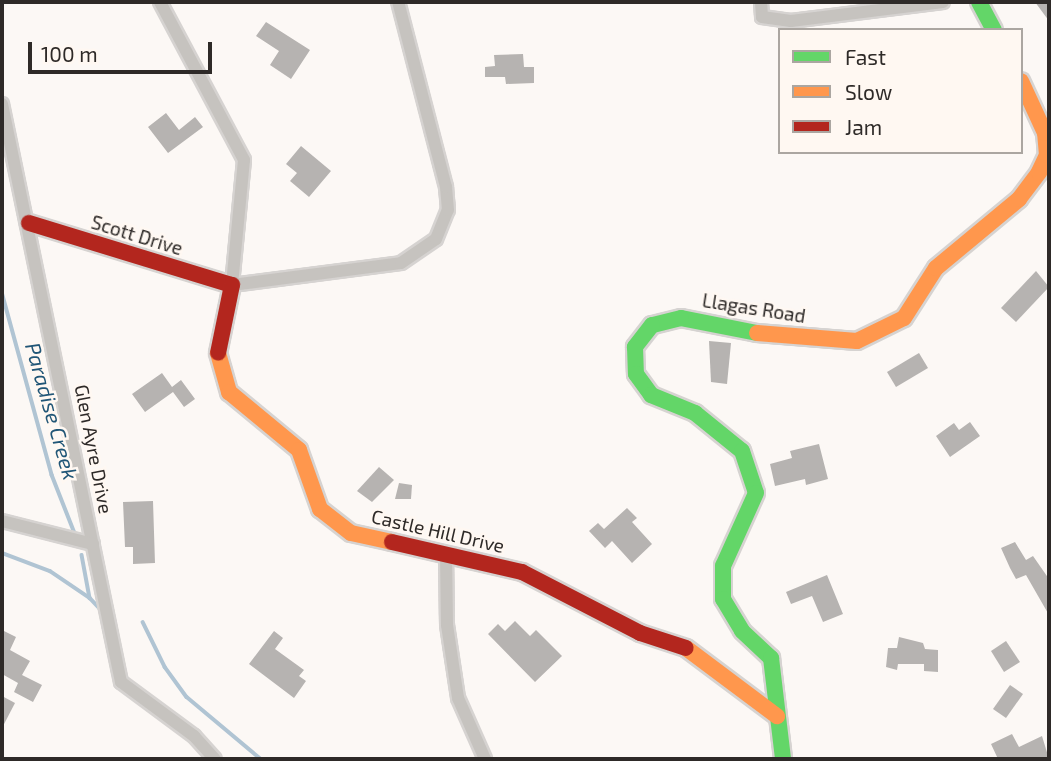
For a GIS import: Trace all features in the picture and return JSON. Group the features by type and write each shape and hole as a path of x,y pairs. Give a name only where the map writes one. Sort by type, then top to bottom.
{"street":[{"name":"Castle Hill Drive","path":"160,2 244,160 232,285 218,353 229,392 299,450 320,509 351,533 522,572 640,633 696,651 777,716"},
{"path":"232,285 401,263 436,239 448,210 446,187 398,2"},
{"path":"761,2 762,17 791,21 943,2"},
{"path":"979,2 993,28"},
{"name":"Llagas Road","path":"783,759 771,658 742,631 723,599 723,566 756,493 742,451 695,413 651,395 636,374 635,347 652,325 681,317 757,332 857,341 904,318 936,268 1019,199 1039,172 1047,155 1045,133 1023,85"},
{"name":"Glen Ayre Drive","path":"2,104 29,223 121,682 194,736 215,759"},
{"name":"Scott Drive","path":"29,223 232,285"},
{"path":"2,521 93,544"},
{"path":"446,553 447,625 458,698 485,759"}],"building":[{"path":"1035,2 1049,2 1049,21"},
{"path":"266,22 310,50 291,79 270,65 279,51 256,36"},
{"path":"523,54 524,67 534,67 534,83 506,84 505,77 485,77 485,67 495,66 494,55"},
{"path":"166,113 179,130 195,117 203,127 168,153 148,127"},
{"path":"301,146 331,171 309,197 290,181 297,173 286,164"},
{"path":"1036,271 1049,287 1016,322 1001,308"},
{"path":"709,341 731,343 727,384 711,382"},
{"path":"919,353 928,368 896,387 887,372"},
{"path":"162,373 172,387 181,380 195,399 184,407 173,392 145,412 132,394"},
{"path":"970,422 980,436 950,457 936,436 954,423 959,430"},
{"path":"819,444 828,479 806,485 805,479 775,486 770,464 792,458 790,451"},
{"path":"379,467 394,480 372,502 357,491"},
{"path":"399,483 412,485 411,499 395,499"},
{"path":"153,501 155,563 133,564 133,547 125,547 123,502"},
{"path":"627,508 637,518 632,522 652,544 632,563 612,541 605,548 589,531 598,523 604,529"},
{"path":"1015,542 1026,560 1033,556 1049,579 1049,615 1026,575 1016,579 1010,568 1001,548"},
{"path":"827,575 843,614 823,622 812,596 791,604 786,592"},
{"path":"515,621 530,636 536,630 562,656 535,682 488,634 498,624 505,631"},
{"path":"2,630 16,637 10,650 30,661 22,675 42,685 33,702 14,692 18,683 2,674"},
{"path":"274,631 283,638 275,649 304,670 299,676 306,681 294,698 249,664"},
{"path":"899,637 923,643 925,649 938,650 938,672 924,671 924,664 898,664 897,670 886,667 888,648 897,648"},
{"path":"1006,641 1020,662 1004,672 991,651"},
{"path":"1010,685 1023,694 1006,718 993,709"},
{"path":"2,696 15,703 2,728"},
{"path":"1012,734 1019,747 1042,736 1049,759 998,759 991,744"}],"waterway":[{"name":"Paradise Creek","path":"2,292 52,475 76,536"},
{"path":"2,553 50,571 90,598"},
{"name":"Paradise Creek","path":"82,555 90,598 101,610"},
{"name":"Paradise Creek","path":"143,622 165,667 187,697 261,759"}],"traffic: fast":[{"path":"979,2 993,28"},
{"path":"757,333 681,318 652,325 635,347 636,374 651,395 695,413 742,451 756,493 723,566 723,599 742,631 771,658 783,759"}],"traffic: slow":[{"path":"757,333 857,341 904,318 936,268 1019,199 1039,172 1047,155 1045,133 1023,85"},
{"path":"218,353 229,392 299,450 320,509 351,533 392,542"},
{"path":"686,648 777,716"}],"traffic: jam":[{"path":"29,223 232,285 218,353"},
{"path":"392,542 522,572 640,633 686,648"}]}
